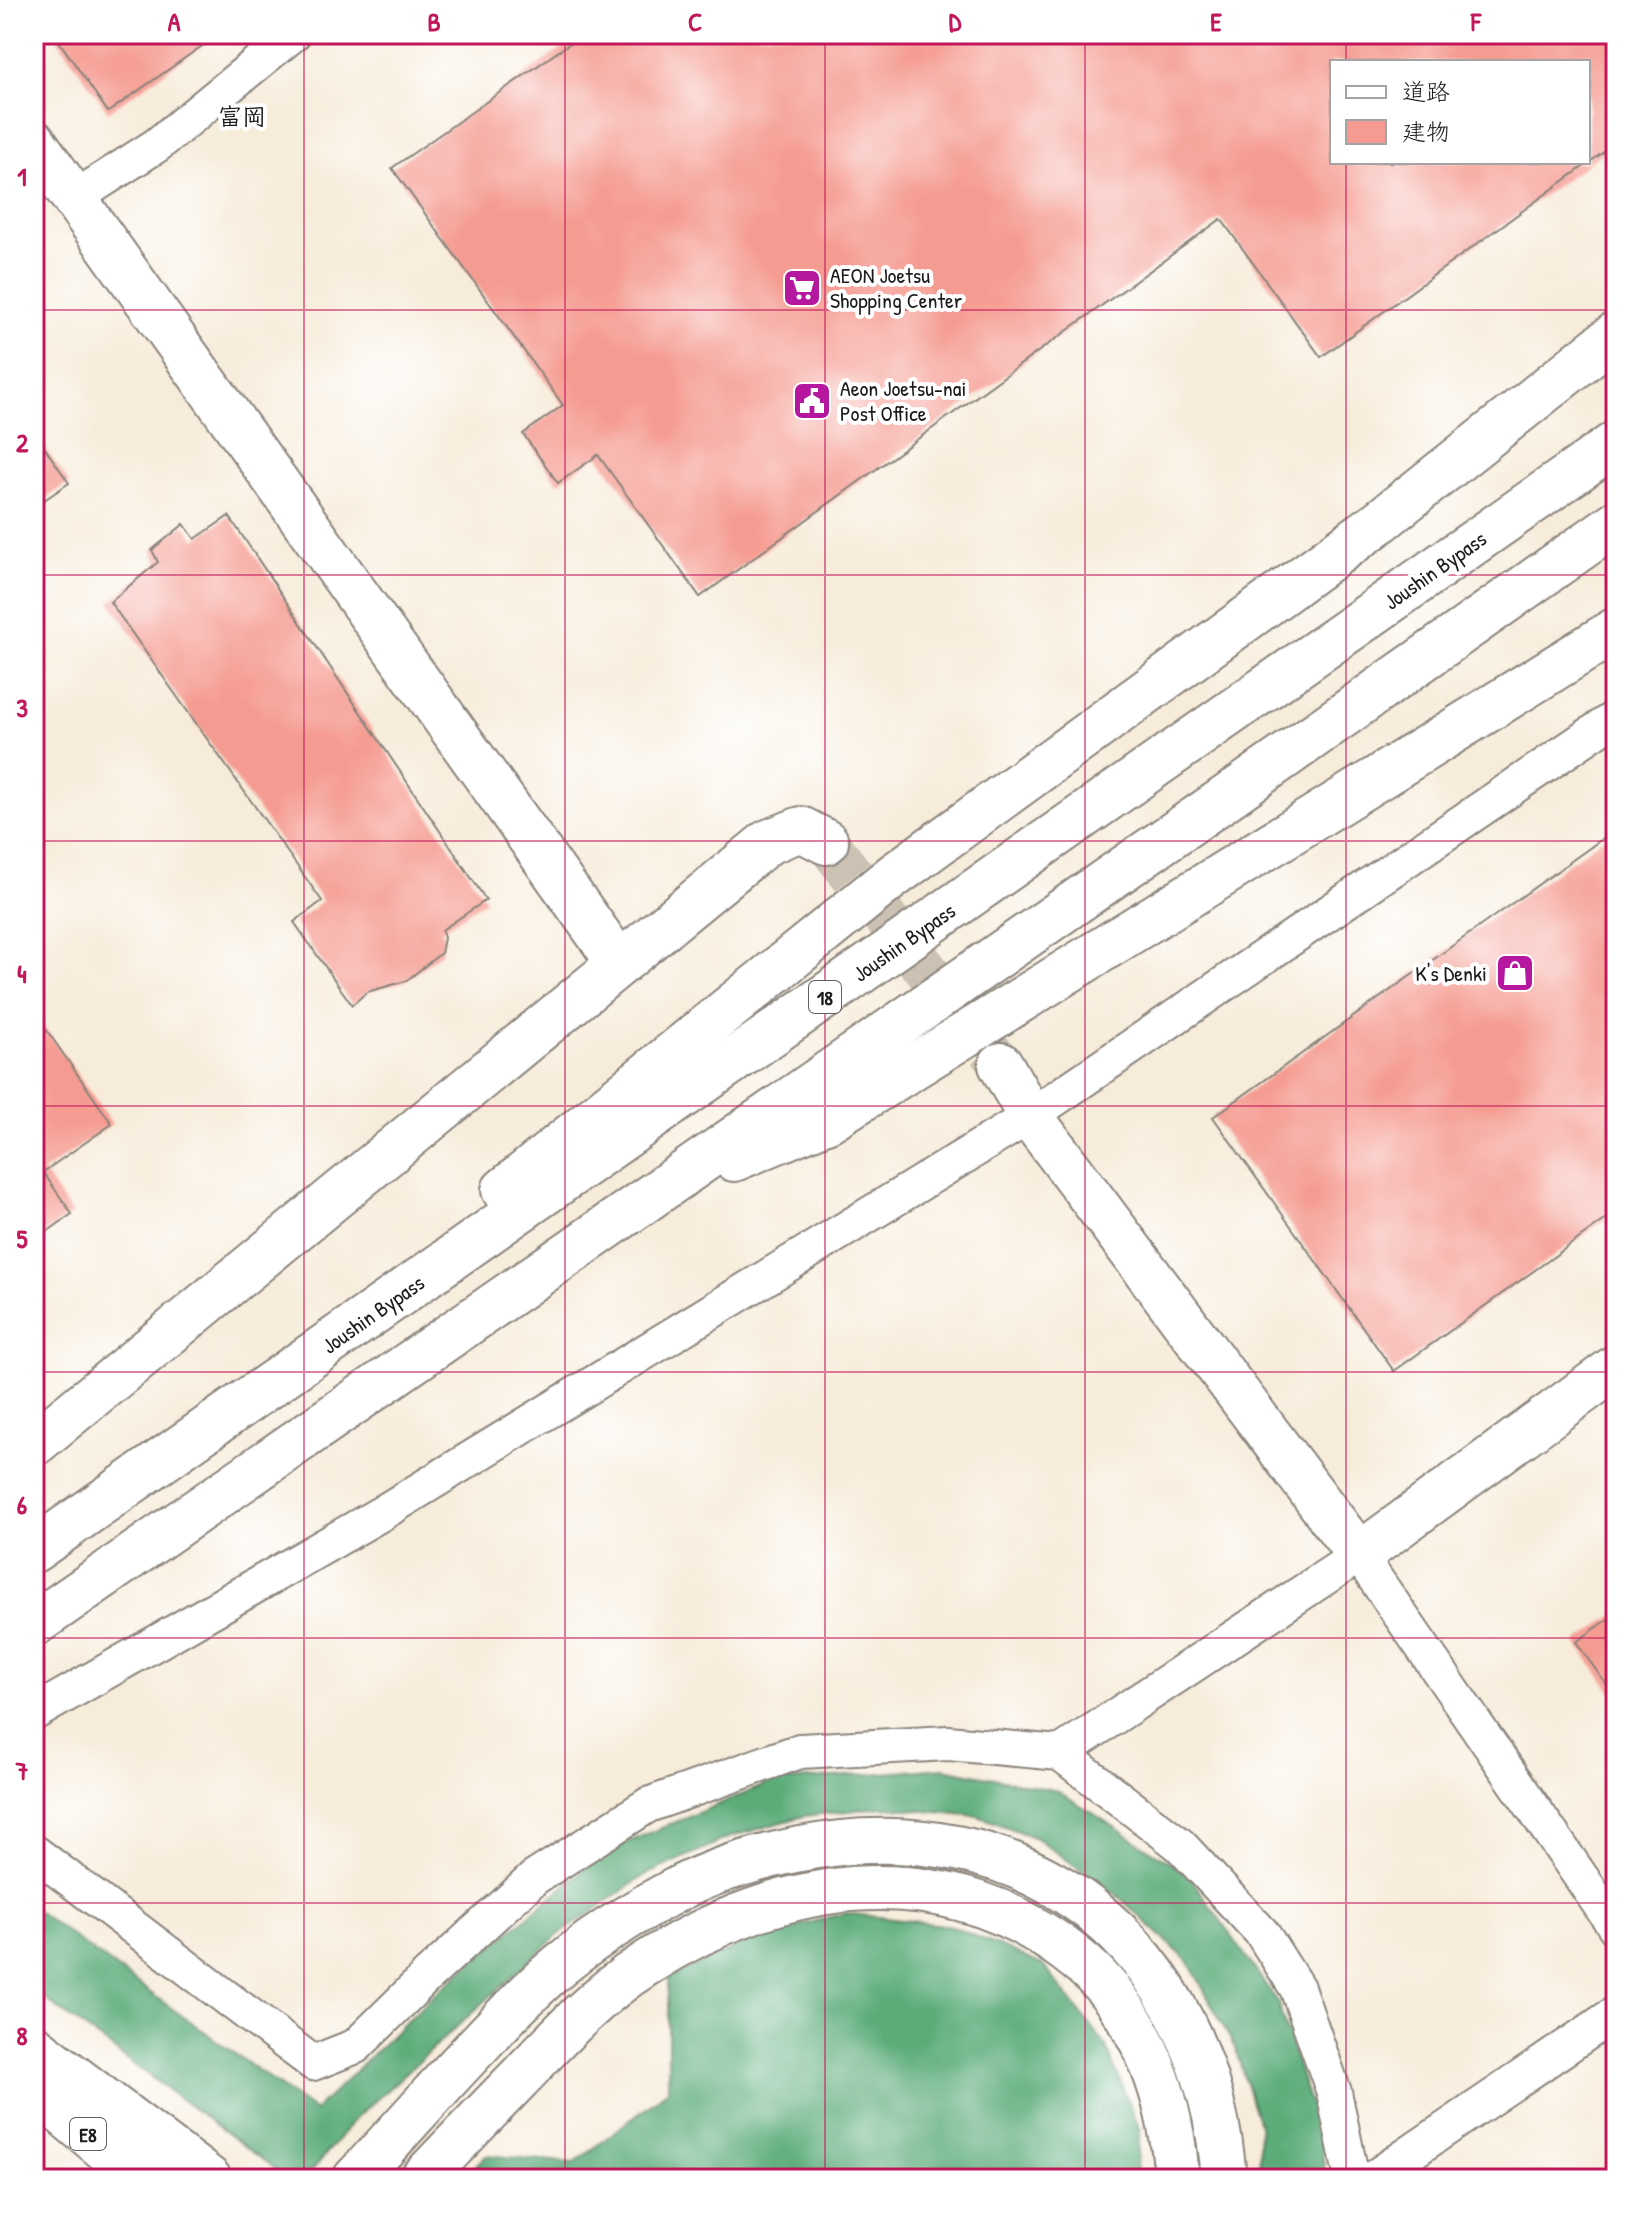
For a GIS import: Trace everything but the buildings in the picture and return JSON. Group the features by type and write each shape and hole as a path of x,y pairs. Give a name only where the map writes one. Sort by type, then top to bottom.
{"main road":[{"path":"34,142 619,963"},
{"path":"194,1440 892,877 1378,523 1616,334"},
{"name":"Joushin Bypass","path":"34,1550 1616,443"},
{"path":"34,1624 650,1194 1217,804 1616,523"},
{"path":"650,1194 828,1120 1616,630"},
{"path":"34,1444 768,842 801,829 826,842"},
{"path":"1001,1065 1030,1116 1359,1555 1616,1367"},
{"path":"355,2179 533,1988 607,1931 672,1891 748,1860 827,1844 907,1840 970,1850 1035,1873 1097,1913 1139,1956 1176,2010 1205,2074 1221,2139 1224,2179"},
{"path":"422,2179 572,2023 643,1965 713,1928 790,1898 858,1887 928,1889 995,1909 1052,1938 1101,1980 1143,2040 1166,2103 1177,2167 1176,2179"},
{"path":"34,2047 205,2176"},
{"name":"E8","path":"34,2089 141,2179"}],"street":[{"path":"73,199 157,145 293,34"},
{"path":"34,1713 382,1513 1030,1116 1616,717"},
{"path":"1060,1753 1359,1555 1616,1928"},
{"path":"34,1852 313,2063 356,2046 534,1878 648,1805 800,1751 948,1743 1060,1753 1180,1845 1262,1933 1297,1988 1334,2092 1352,2179"},
{"path":"1372,2179 1616,2013"}],"green space":[{"path":"944,1768 1058,1791 1188,1874 1277,2001 1321,2137 1325,2179 1260,2179 1259,2125 1235,2048 1189,1962 1119,1897 1036,1838 978,1816 884,1807 804,1816 730,1837 645,1875 557,1936 356,2118 305,2179 289,2179 34,1991 34,1909 314,2111 438,1991 606,1851 772,1782"},
{"path":"845,1913 952,1926 1043,1965 1105,2044 1140,2130 1136,2179 462,2179 486,2155 575,2163 668,2090 668,1978 764,1935"}],"tunnel":[{"path":"826,842 997,1060"}],"place":[{"name":"AEON Joetsu Shopping Center","path":"802,288"},
{"name":"Aeon Joetsu-nai Post Office","path":"812,401"},
{"name":"K's Denki","path":"1515,973"}],"district":[{"name":"富岡","path":"242,116"}]}
